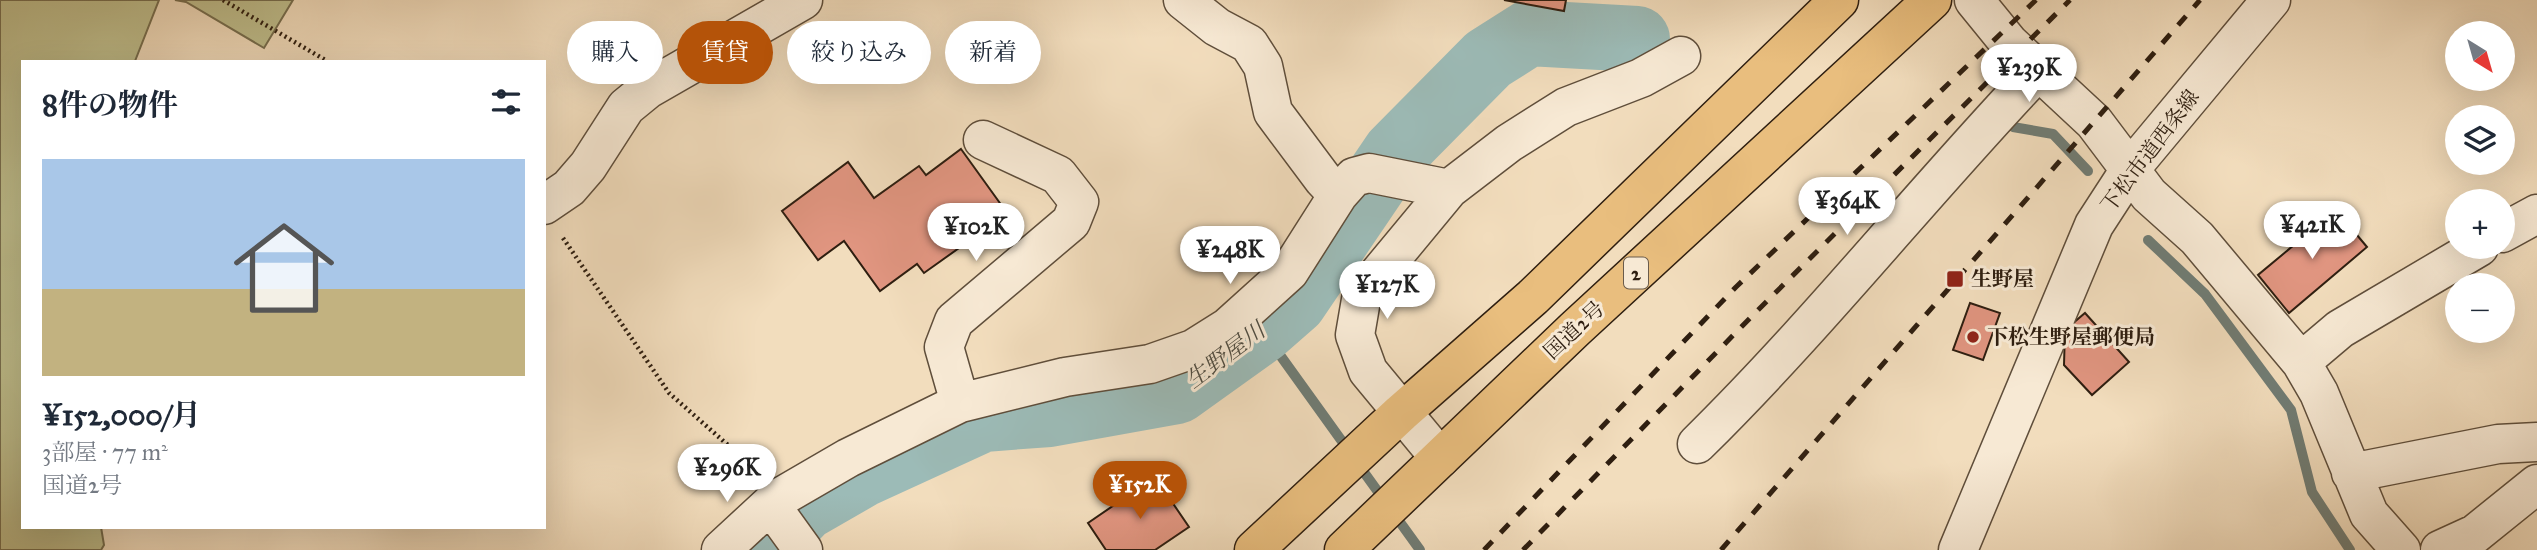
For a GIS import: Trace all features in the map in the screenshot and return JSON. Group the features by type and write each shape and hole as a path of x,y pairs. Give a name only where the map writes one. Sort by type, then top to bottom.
{"highway":[{"path":"1254,550 1401,412 1533,297 1839,0"},
{"name":"国道2号","path":"1344,550 1931,0"}],"street":[{"path":"552,219 569,188 588,166 626,107 648,89 803,0"},
{"path":"1183,0 1217,27 1249,44 1264,66 1273,112 1338,195"},
{"path":"1974,0 2009,43 2094,122 2132,168 2149,195 2197,238 2301,362 2319,393 2369,514 2401,550"},
{"name":"下松市道西条線","path":"1958,550 2094,225 2132,168 2271,0"},
{"path":"1440,458 1368,371 1355,335 1362,294 1449,189 1509,143 1566,107 1641,78 1681,56"},
{"path":"1697,444 1754,387 1971,141 2038,71"},
{"path":"960,403 944,347 954,321 1071,222 1079,202 1058,175 983,140"},
{"path":"721,550 788,526 848,458 960,403 1065,377 1150,364 1193,349 1228,327 1289,272 1338,195 1354,177 1369,173 1449,189"},
{"path":"2515,226 2537,214"},
{"path":"2301,362 2340,329 2459,259"},
{"path":"2351,473 2498,444 2537,442"},
{"path":"2440,550 2475,534 2537,484"}],"path":[{"path":"223,0 325,60"},
{"path":"552,219 669,393 768,481 788,526"}],"green space":[{"path":"0,0 159,0 135,60 21,60 21,529 101,529 104,545 101,550 0,550"},
{"path":"175,0 293,0 264,48 186,2"}],"building":[{"path":"1504,0 1566,0 1564,11"},
{"path":"961,149 1002,206 968,231 973,238 924,273 917,264 880,291 844,241 818,260 782,211 848,162 874,198 919,166 926,175"},
{"path":"2336,210 2367,247 2289,313 2258,275"},
{"path":"1970,303 2000,313 1983,360 1953,350"},
{"path":"2085,313 2129,362 2092,395 2064,365 2065,330"},
{"path":"1155,477 1189,527 1155,550 1106,550 1088,523"}],"waterway":[{"name":"生野屋川","path":"764,550 804,508 863,474 983,419 1049,414 1177,391 1262,330 1294,302 1395,153 1488,59 1529,33 1637,39"},
{"path":"2013,127 2053,134 2088,171"},
{"path":"2148,240 2205,294 2291,410 2312,492 2350,550"},
{"path":"1262,330 1349,451"},
{"path":"1358,464 1420,550"}],"railway":[{"path":"1484,550 1736,287 2036,0"},
{"path":"1523,550 1755,313 2070,0"},
{"path":"1721,550 2200,0"}],"place":[{"name":"生野屋","path":"1955,279"},
{"name":"下松生野屋郵便局","path":"1973,337"}]}
